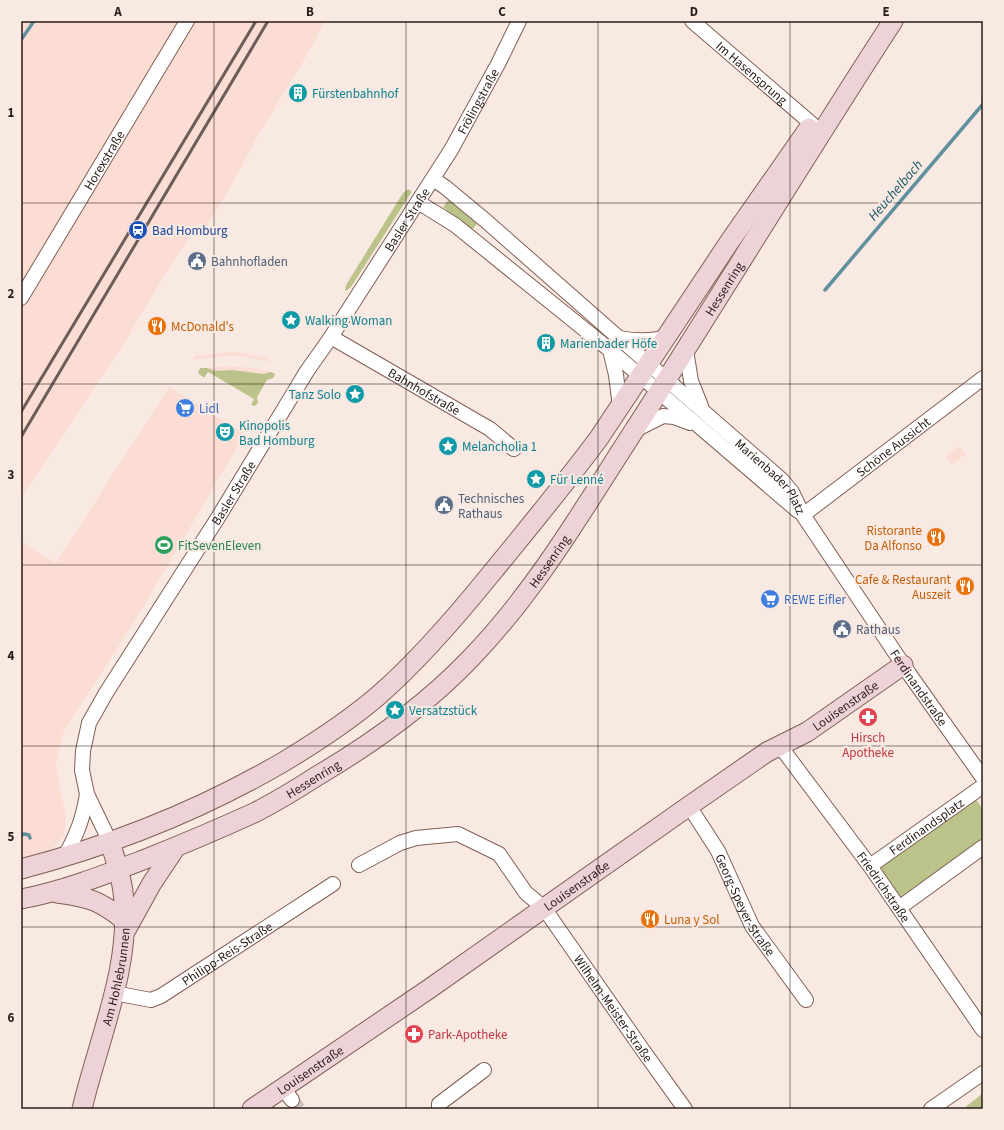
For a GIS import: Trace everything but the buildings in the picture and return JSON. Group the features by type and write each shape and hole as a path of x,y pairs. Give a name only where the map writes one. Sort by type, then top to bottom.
{"street":[{"name":"Horexstraße","path":"21,298 187,21"},
{"name":"Frölingstraße","path":"433,179 452,148 498,64 519,21"},
{"name":"Im Hasensprung","path":"692,21 812,124"},
{"name":"Hessenring","path":"21,869 110,842 221,796 318,741 378,696 402,674 449,624 580,464 667,338 730,241 812,124 878,21"},
{"name":"Hessenring","path":"21,899 52,892 118,870 176,847 258,811 336,765 397,723 426,702 464,665 494,633 556,552 686,350 817,138 893,21"},
{"name":"Basler Straße","path":"110,842 87,794 82,770 83,751 89,723 219,516 307,372 433,179"},
{"name":"Marienbader Platz","path":"433,179 486,221 619,338 645,370 663,386 697,426 744,464 803,516"},
{"name":"Marienbader Platz","path":"418,202 474,240 610,350 645,370"},
{"path":"474,240 476,232 486,221"},
{"name":"Bahnhofstraße","path":"331,337 490,429 514,449"},
{"path":"619,338 638,341 667,338"},
{"path":"610,350 616,375 620,407"},
{"name":"Marienbader Platz","path":"686,350 694,392 704,412"},
{"name":"Schöne Aussicht","path":"803,516 983,378"},
{"name":"Marienbader Platz","path":"663,386 704,412 782,480 792,492 803,516"},
{"name":"Marienbader Platz","path":"634,430 663,416 674,417 697,426"},
{"name":"Ferdinandstraße","path":"803,516 903,665 983,778"},
{"name":"Louisenstraße","path":"252,1109 287,1094 429,989 688,806 767,752 807,732 903,665"},
{"path":"318,741 321,752 326,758 336,765"},
{"name":"Friedrichstraße","path":"780,746 870,866 983,1030"},
{"name":"Ferdinandsplatz","path":"870,866 983,786"},
{"path":"65,856 77,833 84,812 87,794"},
{"name":"Georg-Speyer-Straße","path":"688,806 718,851 752,926 806,1000"},
{"path":"360,866 400,843 416,838 458,834 499,854 526,893 544,908"},
{"name":"Am Hohlebrunnen","path":"82,1109 120,969 124,927 123,891 110,842"},
{"path":"52,892 83,896 108,907 124,927 176,847"},
{"path":"899,908 983,847"},
{"name":"Philipp-Reis-Straße","path":"114,993 151,1000 161,996 333,884"},
{"name":"Wilhelm-Meister-Straße","path":"544,908 642,1050 685,1109"},
{"path":"439,1109 439,1104 484,1070"},
{"path":"931,1109 983,1073"}],"shaded area":[{"path":"21,21 325,21 304,60 256,139 231,186 207,226 205,228 198,224 167,271 119,352 21,498"},
{"path":"227,352 242,353 267,358 270,362 236,356 193,360 195,356"},
{"path":"224,366 256,368 270,372 265,374 232,370 215,371 207,368"},
{"path":"169,387 245,434 137,617 63,733 56,766 66,817 64,836 53,848 33,860 21,863 21,541 56,563"},
{"path":"959,446 966,454 952,464 945,457"}],"green space":[{"path":"408,189 411,193 351,287 346,291 346,285 403,193"},
{"path":"449,199 476,222 477,224 472,230 470,230 443,207"},
{"path":"200,368 207,368 215,371 232,370 264,374 270,372 274,373 275,375 273,378 267,380 257,397 258,403 255,406 251,405 254,399 208,372 204,378 198,373"},
{"path":"975,798 983,809 983,840 901,898 877,866"},
{"path":"983,1093 983,1109 963,1109"}],"waterway":[{"path":"21,40 34,21"},
{"name":"Heuchelbach","path":"825,290 983,104"},
{"path":"21,835 29,835 30,838"}],"tunnel":[{"path":"292,1100 299,1109"}],"railway":[{"path":"21,412 256,21"},
{"path":"21,437 268,21"}],"place":[{"name":"Fürstenbahnhof","path":"298,93"},
{"name":"Bad Homburg","path":"138,230"},
{"name":"Bahnhofladen","path":"197,261"},
{"name":"Walking Woman","path":"291,320"},
{"name":"McDonald's","path":"157,326"},
{"name":"Marienbader Höfe","path":"546,343"},
{"name":"Tanz Solo","path":"355,394"},
{"name":"Lidl","path":"185,408"},
{"name":"Kinopolis Bad Homburg","path":"225,432"},
{"name":"Melancholia 1","path":"448,446"},
{"name":"Für Lenné","path":"536,479"},
{"name":"Technisches Rathaus","path":"444,505"},
{"name":"Ristorante Da Alfonso","path":"936,537"},
{"name":"FitSevenEleven","path":"164,545"},
{"name":"Cafe & Restaurant Auszeit","path":"965,586"},
{"name":"REWE Eifler","path":"770,599"},
{"name":"Rathaus","path":"842,629"},
{"name":"Versatzstück","path":"395,710"},
{"name":"Hirsch Apotheke","path":"868,717"},
{"name":"Luna y Sol","path":"650,919"},
{"name":"Park-Apotheke","path":"414,1034"}]}
